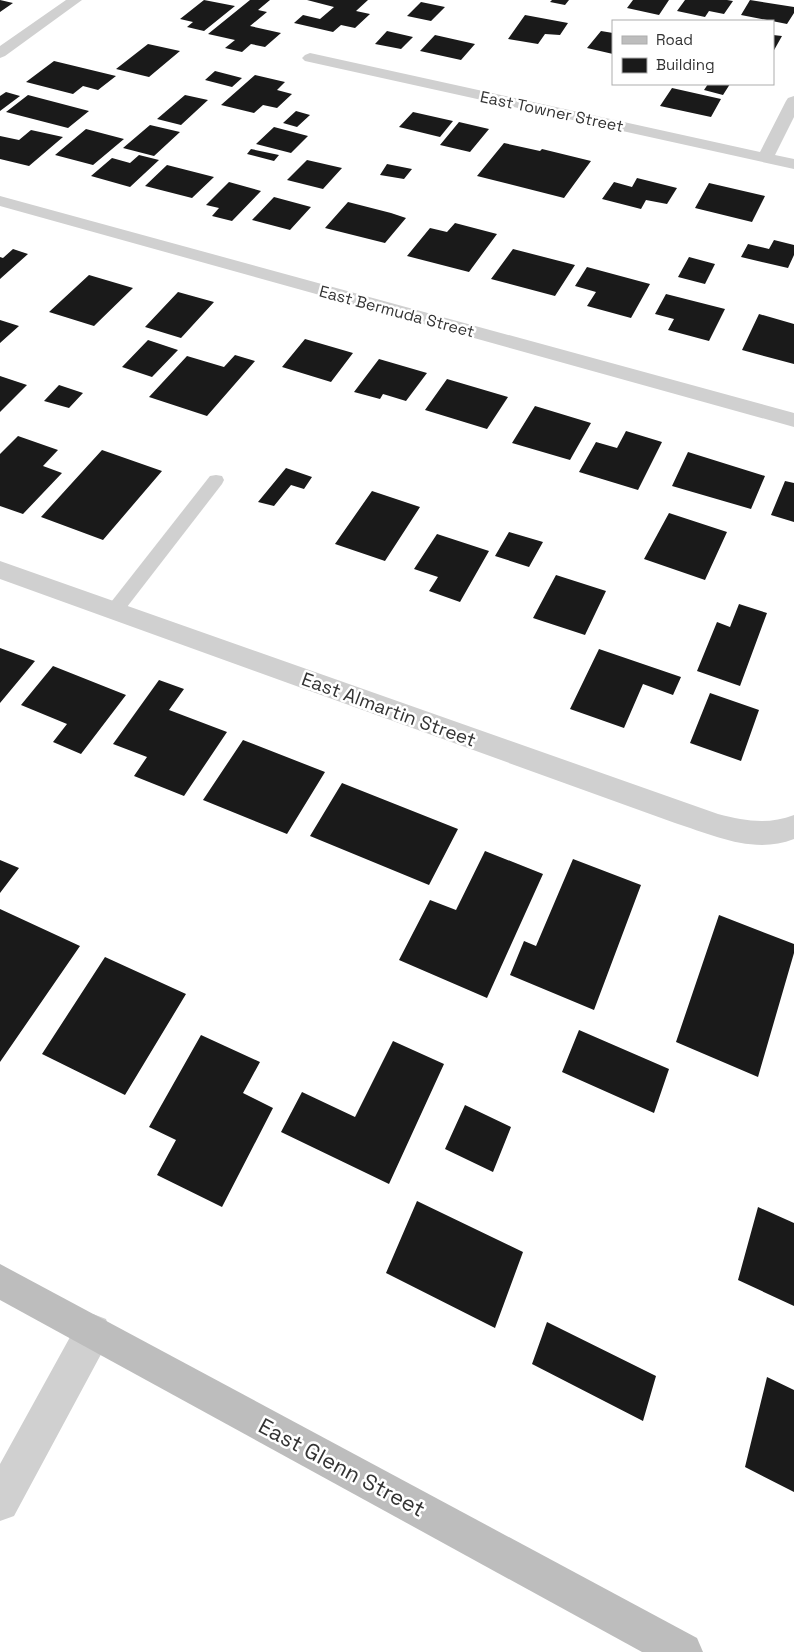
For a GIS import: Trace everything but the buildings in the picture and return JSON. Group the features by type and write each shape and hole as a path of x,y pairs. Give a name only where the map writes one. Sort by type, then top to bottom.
{"street":[{"path":"0,53 75,0"},
{"name":"East Towner Street","path":"310,58 794,164"},
{"path":"765,158 794,101"},
{"name":"East Bermuda Street","path":"0,201 794,420"},
{"name":"East Almartin Street","path":"0,570 674,811 758,835 788,836"},
{"name":"East Glenn Street","path":"0,1281 683,1652"},
{"path":"0,1502 93,1332"}],"lane":[{"path":"114,611 216,480"}]}
